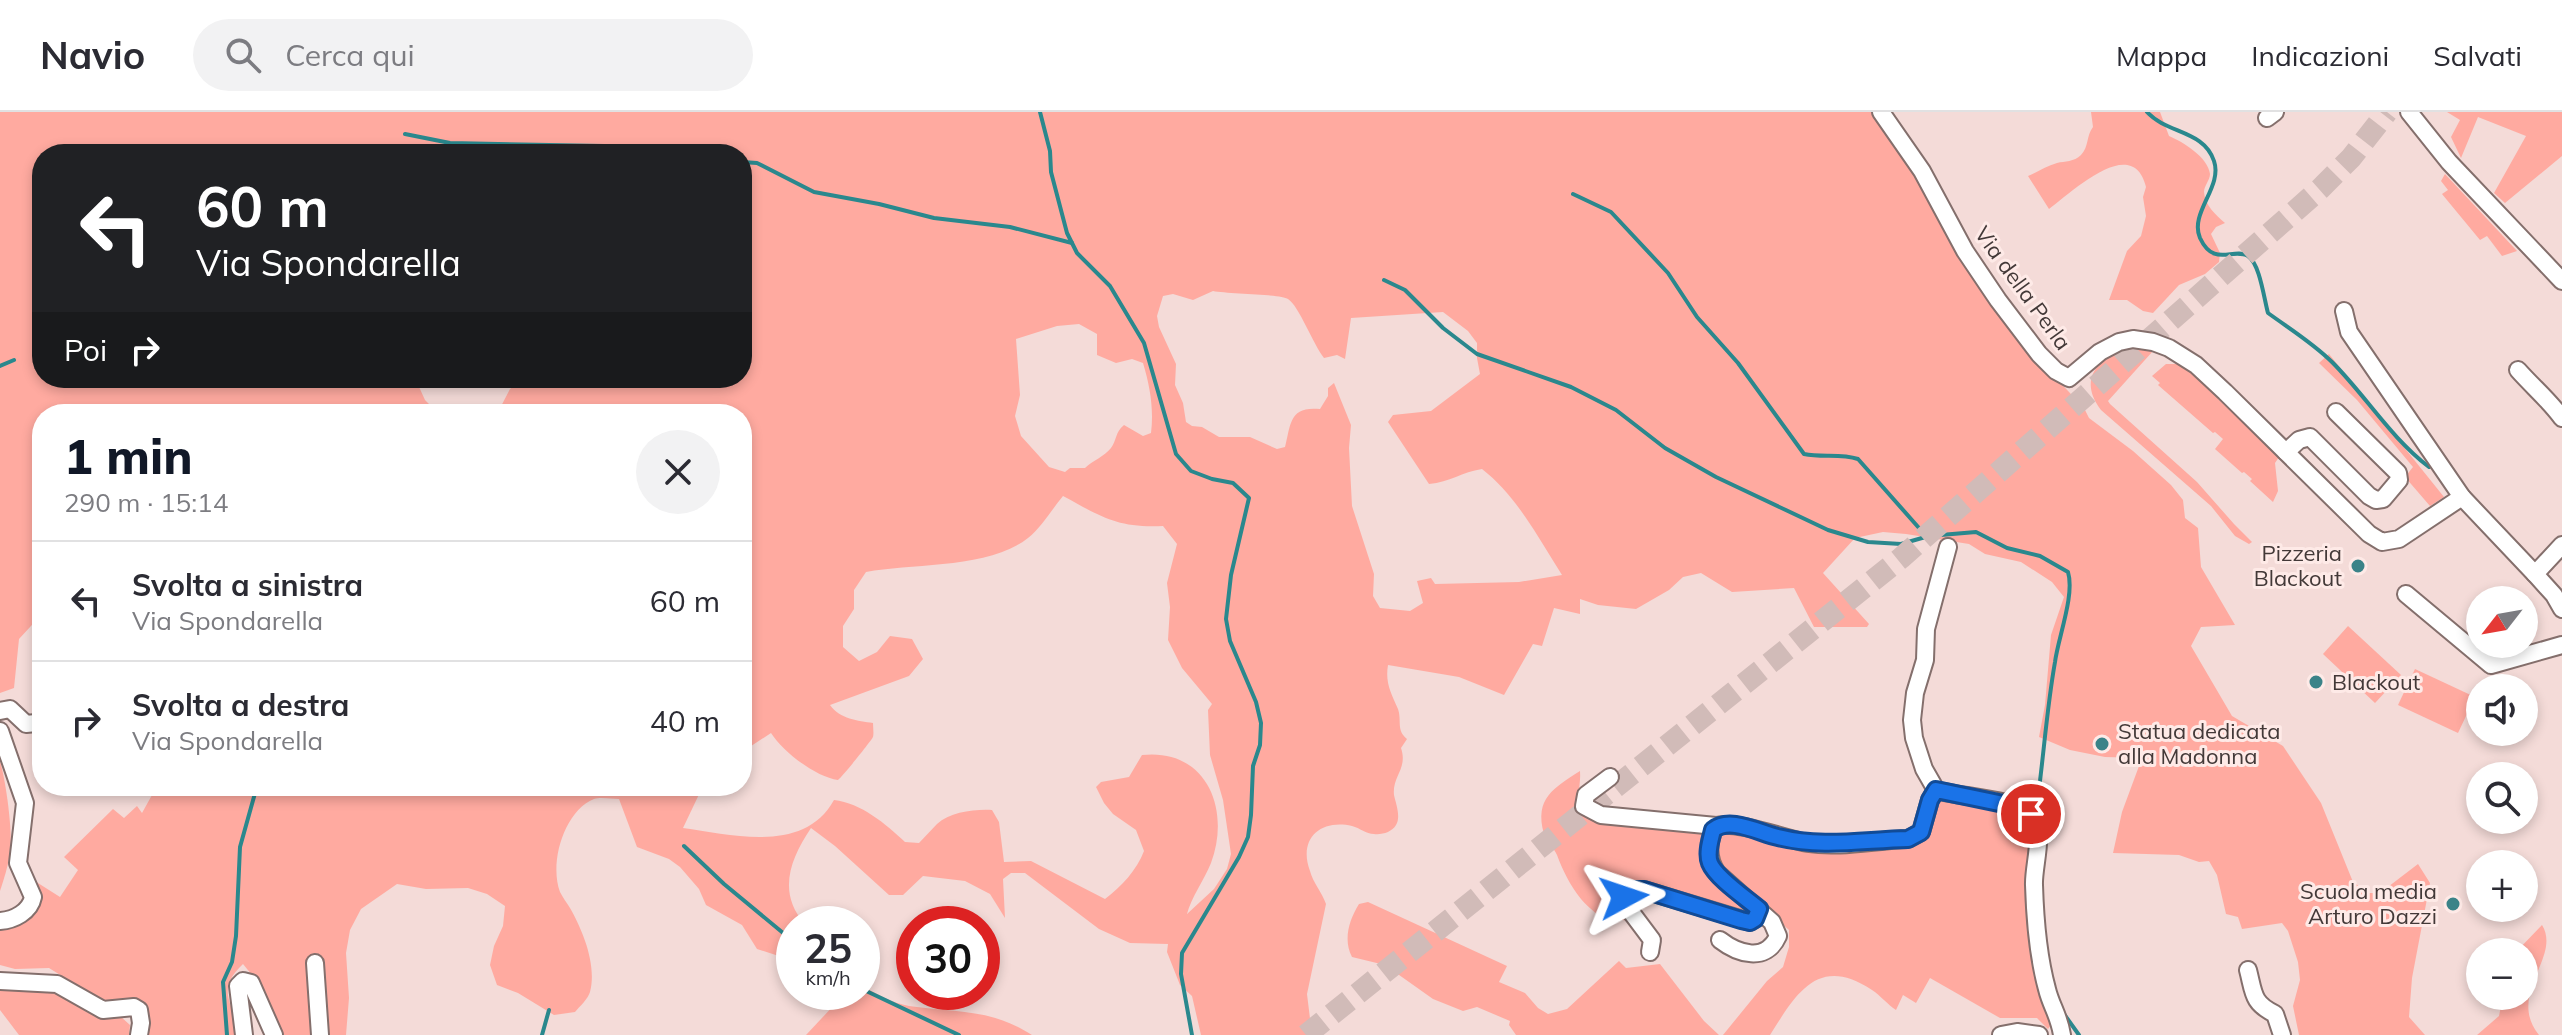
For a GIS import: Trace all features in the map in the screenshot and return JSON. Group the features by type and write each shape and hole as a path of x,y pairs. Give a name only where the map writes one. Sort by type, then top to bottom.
{"street":[{"name":"Via della Perla","path":"1881,112 1922,171 1974,266 2039,354 2056,371 2069,378 2100,352 2119,342 2133,339 2153,342 2196,365 2369,534 2382,542 2399,539 2462,497"},
{"path":"2409,112 2424,121 2449,162 2562,281"},
{"path":"2344,311 2349,332 2462,497 2554,595 2562,609"},
{"path":"2518,370 2534,389 2543,393 2562,418"},
{"path":"2286,452 2299,440 2310,437 2369,496 2376,500 2383,499 2399,480 2398,473 2336,412"},
{"path":"2535,574 2562,545"},
{"path":"1948,547 1926,629 1925,660 1915,693 1912,720 1914,738 1924,769 1936,790 2023,808 2036,821 2034,886 2040,957 2047,992 2059,1015 2062,1035"},
{"path":"2406,594 2491,665 2562,645"},
{"path":"0,711 10,709 26,724 32,723"},
{"path":"0,731 25,803 18,863 33,897 30,907 21,914 0,921"},
{"path":"1610,777 1586,795 1584,806 1601,815 1747,827 1775,837 1812,844 1908,839 1921,832 1936,790"},
{"path":"1716,826 1710,841 1710,864 1759,909 1777,931 1776,941 1769,948 1743,954 1720,940"},
{"path":"1650,952 1652,940 1624,901 1625,894 1630,890 1644,890 1750,922 1755,919 1759,909"},
{"path":"315,963 320,1035"},
{"path":"2248,970 2259,1007 2275,1014 2282,1035"},
{"path":"0,981 57,984 103,1010 134,1007 141,1015 139,1035"},
{"path":"244,1035 238,997 238,986 243,981 251,983 274,1035"},
{"path":"2001,1035 2017,1032 2039,1035"}],"shaded area":[{"path":"0,112 1876,112 2054,376 2084,408 2089,418 2133,451 2183,500 2185,518 2198,528 2201,567 2235,625 2201,627 2191,646 2232,716 2283,746 2321,803 2353,882 2369,893 2380,893 2418,864 2430,883 2412,978 2409,1017 2425,1035 2299,1035 2293,1006 2300,980 2298,962 2288,931 2282,923 2242,929 2238,917 2226,914 2217,875 2209,861 2199,862 2179,855 2113,853 2122,812 2142,758 2105,757 2070,750 2039,737 2051,635 2064,597 2052,582 2021,562 1985,554 1969,544 1883,532 1855,538 1823,573 1869,624 1867,627 1814,627 1794,588 1732,592 1701,573 1683,577 1669,590 1636,609 1598,605 1580,599 1580,614 1554,608 1542,646 1533,644 1504,695 1459,677 1388,665 1389,688 1398,709 1400,729 1407,739 1401,748 1403,762 1394,788 1397,822 1389,831 1377,834 1352,826 1330,826 1314,834 1307,849 1311,875 1326,904 1307,994 1312,1035 1201,1035 1192,996 1180,985 1167,952 1168,944 1130,943 1099,929 1025,873 1011,873 1003,879 1005,918 990,894 965,881 923,876 903,895 889,895 811,828 792,864 789,888 794,906 776,906 776,955 757,949 742,925 706,905 699,889 680,867 669,859 637,847 619,799 606,798 594,799 574,815 558,853 556,867 560,892 584,938 592,971 589,995 575,1012 554,1015 518,993 497,985 490,965 503,926 505,906 487,894 468,888 426,889 397,884 361,909 350,930 346,953 349,998 346,1035 281,1035 265,991 243,964 229,983 228,991 239,1035 147,1035 145,1008 136,998 102,1001 49,968 15,969 0,965 0,927 28,916 37,907 30,878 60,897 78,870 64,857 113,809 124,818 137,806 142,813 151,796 698,796 683,828 766,837 805,828 821,817 834,800 863,810 905,842 919,843 937,824 949,817 992,810 999,822 1004,862 1031,861 1105,899 1128,878 1144,851 1136,830 1113,814 1096,787 1101,782 1129,777 1142,755 1164,755 1183,761 1198,772 1208,786 1218,823 1211,863 1187,914 1214,889 1227,869 1231,854 1223,800 1210,755 1208,710 1212,704 1182,668 1168,640 1170,607 1167,583 1177,544 1163,526 1110,520 1063,496 1033,534 1012,548 972,560 866,572 854,590 854,609 843,626 843,647 859,661 877,652 890,636 912,639 923,659 909,676 830,705 844,716 873,723 873,737 838,780 820,774 801,762 783,748 771,733 752,745 752,404 502,404 511,388 752,388 752,144 32,144 32,388 420,388 429,404 32,404 32,625 19,639 14,688 0,693","holes":["1213,291 1288,299 1297,309 1324,358 1337,355 1345,359 1351,318 1443,312 1468,331 1477,343 1480,374 1431,411 1393,415 1388,422 1429,484 1482,469 1495,480 1526,519 1562,575 1519,582 1435,584 1431,578 1417,581 1423,603 1410,611 1380,608 1373,596 1374,574 1352,506 1351,425 1334,383 1328,388 1328,396 1320,409 1302,410 1293,418 1285,447 1277,449 1250,437 1219,437 1186,422 1183,403 1175,385 1176,364 1159,327 1157,316 1163,296 1173,294 1193,300","1079,324 1097,334 1097,355 1116,363 1132,359 1143,363 1151,398 1151,433 1143,436 1124,425 1111,448 1085,468 1070,468 1065,472 1049,467 1021,436 1015,416 1020,395 1016,339 1057,326"]},
{"path":"2091,112 2160,112 2169,136 2194,151 2205,162 2210,174 2204,190 2206,202 2225,223 2216,227 2211,234 2220,253 2219,262 2205,274 2179,285 2153,313 2143,311 2127,300 2109,300 2127,251 2141,236 2146,216 2143,197 2146,187 2139,172 2129,165 2101,171 2049,209 2028,176 2081,155 2093,127"},
{"path":"2447,112 2562,112 2562,156 2505,203 2494,193 2526,136 2478,117 2461,158 2451,137 2460,120"},
{"path":"2445,174 2517,251 2502,256 2487,236 2480,240 2442,194 2448,190 2441,181"},
{"path":"2138,346 2153,351 2108,401 2197,482 2252,542 2249,544 2235,536 2211,506 2101,410 2093,397 2092,376 2097,367 2114,354"},
{"path":"2329,354 2444,497 2430,506 2405,477 2413,467 2357,400 2319,363"},
{"path":"2166,364 2186,368 2279,457 2275,463 2278,491 2273,502 2250,481 2252,479 2215,449 2223,439 2158,385 2160,383 2152,376"},
{"path":"2348,626 2401,675 2375,703 2323,654"},
{"path":"2415,669 2466,693 2466,716 2458,733 2398,705"},
{"path":"0,761 11,844 0,891"},
{"path":"1580,771 1580,805 1701,829 1705,841 1751,912 1745,914 1627,886 1629,921 1609,918 1605,926 1570,883 1556,852 1545,837 1542,822 1548,795"},
{"path":"1944,798 2014,809 2031,824 2054,1021 2048,1029 2037,1018 2000,1018 1930,978 1916,1003 1903,995 1896,1010 1872,990 1837,976 1823,978 1799,993 1770,1035 1723,1035 1767,981 1783,967 1789,947 1789,930 1719,868 1715,859 1719,836 1734,829 1766,840 1905,843 1935,803"},
{"path":"1368,902 1507,966 1499,982 1525,993 1548,1014 1567,1009 1619,961 1626,968 1660,964 1704,1021 1719,1035 1516,1035 1509,1025 1510,1021 1477,1007 1463,1011 1433,999 1385,965 1352,957 1348,944 1350,923 1359,904"},
{"path":"2542,925 2546,937 2545,950 2538,970 2538,938 2529,938"},
{"path":"34,988 56,992 97,1016 120,1016 130,1025 129,1035 19,1035 0,1010 0,989"},
{"path":"880,995 896,1002 896,1010 972,1013 1002,1020 1032,1035 806,1035 829,1010 880,1010"},
{"path":"2500,1010 2529,1010 2530,1020 2539,1035 2477,1035 2499,1016"}],"waterway":[{"path":"1040,112 1067,233 1077,253 1110,286 1144,343 1176,454 1191,471 1233,483 1249,498 1231,575 1226,619 1230,641 1256,702 1261,723 1260,745 1253,766 1248,837 1182,953 1181,974 1192,1035"},
{"path":"2147,112 2164,125 2202,143 2214,161 2214,180 2199,219 2198,229 2205,247 2217,255 2248,256 2259,274 2268,313 2332,362 2402,443 2429,467"},
{"path":"405,134 450,143 501,144"},
{"path":"752,163 814,192 934,218 1010,227 1072,243"},
{"path":"1573,194 1611,212 1668,273 1697,317 1738,363 1804,454 1858,459 1929,536"},
{"path":"1384,280 1405,290 1443,328 1477,354 1571,387 1616,410 1665,448 1716,477 1828,530 1868,542 1901,544 1929,536 1976,532 2007,548 2040,556 2068,572 2069,592 2052,679 2038,797 2041,818"},
{"path":"0,366 14,360"},
{"path":"227,1035 223,982 232,962 236,936 240,847 254,796"},
{"path":"684,846 776,927"},
{"path":"880,998 959,1035"},
{"path":"542,1035 549,1010"},
{"path":"2064,1014 2079,1035"}],"tunnel":[{"path":"1306,1035 1901,558 2320,189 2351,158 2387,112"}],"place":[{"name":"Pizzeria Blackout","path":"2358,566"},
{"name":"Blackout","path":"2316,682"},
{"name":"Statua dedicata alla Madonna","path":"2102,744"},
{"name":"Scuola media Arturo Dazzi","path":"2453,904"}],"route":[{"path":"1624,897 1630,890 1644,890 1741,920 1750,922 1755,919 1759,909 1710,864 1713,830 1722,824 1747,827 1775,837 1812,844 1908,839 1921,832 1936,790 2023,808 2031,814"}]}
